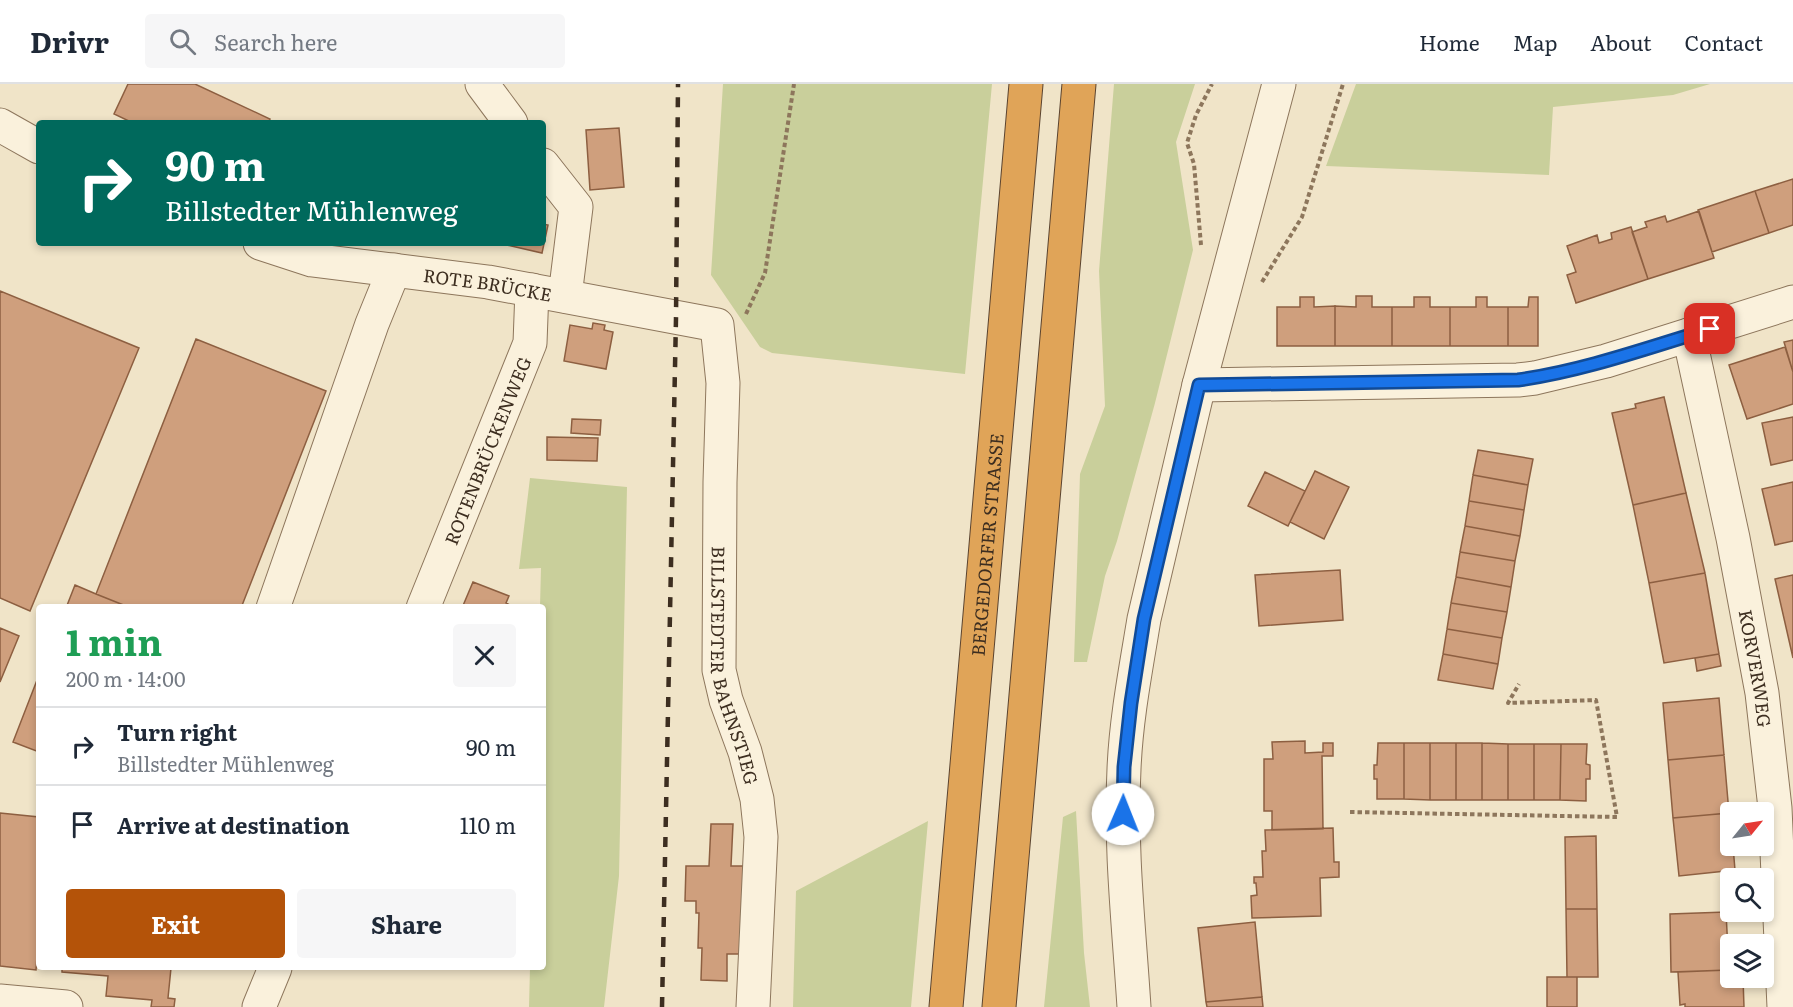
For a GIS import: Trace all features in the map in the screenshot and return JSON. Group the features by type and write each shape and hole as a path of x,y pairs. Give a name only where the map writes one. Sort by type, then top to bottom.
{"highway":[{"name":"BERGEDORFER STRASSE","path":"946,1007 1026,84"},
{"path":"999,1007 1079,84"}],"street":[{"path":"482,84 509,120"},
{"path":"1134,1007 1123,838 1124,767 1144,619 1199,385 1279,84"},
{"path":"0,125 36,145"},
{"path":"546,169 576,207 565,296"},
{"name":"ROTE BRÜCKE","path":"269,246 312,260 488,282 730,323"},
{"path":"274,604 372,324 394,270"},
{"name":"ROTENBRÜCKENWEG","path":"425,604 530,343 532,290"},
{"path":"1199,385 1534,378 1606,361 1793,302"},
{"name":"BILLSTEDTER BAHNSTIEG","path":"730,323 723,383 719,670 726,700 745,752 757,800 761,837 753,1007"},
{"name":"KORVERWEG","path":"1689,335 1733,538 1784,806 1784,1007"},
{"path":"259,1007 274,970"},
{"path":"0,1001 66,1007"}],"path":[{"path":"730,323 765,273 794,84"},
{"path":"1202,254 1194,164 1187,143 1196,115 1212,84"},
{"path":"1260,285 1302,216 1343,84"},
{"path":"1350,812 1617,817 1596,700 1508,703 1520,684"}],"green space":[{"path":"723,84 992,84 965,374 772,353 760,347 711,275"},
{"path":"1114,84 1195,84 1176,142 1193,250 1155,403 1117,541 1105,576 1087,662 1074,662 1080,474 1105,406 1099,271"},
{"path":"1356,84 1710,84 1673,95 1553,107 1549,175 1326,166"},
{"path":"530,478 627,487 619,876 604,1007 529,1007 530,970 546,970 546,604 540,604 541,568 519,569"},
{"path":"1076,811 1084,953 1090,1007 1044,1007 1063,817"},
{"path":"928,821 911,1007 793,1007 796,891"}],"building":[{"path":"128,84 195,84 270,119 127,120 114,114"},
{"path":"619,128 624,187 590,190 586,130"},
{"path":"1793,179 1793,225 1769,233 1755,191"},
{"path":"1755,191 1769,233 1712,252 1698,210"},
{"path":"1699,211 1714,258 1648,279 1632,232 1647,227 1645,222 1665,216 1667,222"},
{"path":"1631,227 1648,279 1576,303 1567,275 1576,272 1567,246 1597,235 1599,243 1612,239 1611,233"},
{"path":"511,246 544,246 542,253"},
{"path":"0,291 139,348 30,611 0,598"},
{"path":"1356,296 1372,296 1372,307 1392,307 1392,346 1335,346 1335,306 1356,307"},
{"path":"1300,297 1314,297 1314,307 1335,306 1335,346 1277,346 1277,307 1300,307"},
{"path":"1414,297 1430,297 1430,307 1450,307 1450,346 1392,346 1392,307 1414,307"},
{"path":"1476,297 1487,297 1487,307 1508,307 1508,346 1450,346 1450,307 1476,307"},
{"path":"1529,297 1538,297 1538,346 1508,346 1508,307 1528,307"},
{"path":"593,323 605,325 604,330 613,332 606,369 564,361 570,325 592,329"},
{"path":"196,339 326,391 243,604 121,604 96,594"},
{"path":"1793,340 1793,372 1784,342"},
{"path":"1785,347 1793,372 1793,404 1747,419 1729,365"},
{"path":"1664,397 1686,493 1633,505 1612,413 1636,408 1635,404"},
{"path":"1793,417 1793,460 1771,465 1762,423"},
{"path":"572,419 601,420 600,435 571,433"},
{"path":"547,437 598,438 597,461 547,460"},
{"path":"1478,450 1533,459 1528,485 1473,475"},
{"path":"1315,471 1349,487 1324,539 1290,522"},
{"path":"1265,472 1305,491 1288,526 1248,506"},
{"path":"1473,475 1528,485 1524,510 1469,501"},
{"path":"1793,482 1793,541 1775,545 1762,489"},
{"path":"1686,493 1705,573 1649,583 1633,505"},
{"path":"1469,501 1524,510 1520,536 1465,526"},
{"path":"1465,526 1520,536 1515,561 1460,552"},
{"path":"1460,552 1515,561 1511,587 1456,577"},
{"path":"1340,570 1343,620 1259,626 1255,575"},
{"path":"1705,573 1719,654 1664,663 1649,583"},
{"path":"1793,575 1793,658 1775,579"},
{"path":"1456,577 1511,587 1507,612 1451,603"},
{"path":"473,582 509,596 506,603 508,604 464,604"},
{"path":"75,585 121,604 68,604"},
{"path":"1451,603 1507,612 1502,638 1447,629"},
{"path":"0,628 19,636 0,682"},
{"path":"1447,629 1502,638 1498,664 1443,654"},
{"path":"1443,654 1498,664 1493,689 1438,680"},
{"path":"1719,654 1721,666 1697,671 1695,658"},
{"path":"36,683 36,751 13,742"},
{"path":"1719,698 1724,755 1668,760 1663,703"},
{"path":"1305,741 1305,753 1323,752 1323,743 1333,743 1333,756 1322,756 1323,829 1272,830 1272,811 1264,811 1264,759 1273,759 1272,742"},
{"path":"1378,743 1404,743 1404,799 1377,799 1374,765 1377,765"},
{"path":"1404,743 1430,743 1430,800 1404,799"},
{"path":"1430,743 1456,743 1456,800 1430,800"},
{"path":"1456,743 1482,743 1482,800 1456,800"},
{"path":"1482,743 1508,744 1508,800 1482,800"},
{"path":"1508,744 1534,744 1534,800 1508,800"},
{"path":"1534,744 1561,744 1560,800 1534,800"},
{"path":"1561,744 1587,744 1586,764 1590,765 1590,779 1586,779 1586,801 1560,800"},
{"path":"1724,755 1728,802 1720,802 1720,814 1673,818 1668,760"},
{"path":"0,813 36,817 36,970 0,966"},
{"path":"1720,814 1720,856 1734,856 1735,868 1720,868 1720,872 1679,876 1673,818"},
{"path":"711,824 733,824 731,866 744,866 741,954 727,954 727,981 701,980 702,948 698,948 699,913 696,913 696,901 685,901 686,866 709,866"},
{"path":"1333,828 1334,862 1339,862 1339,877 1320,878 1321,916 1252,918 1251,896 1257,895 1254,877 1263,877 1262,851 1266,851 1265,830"},
{"path":"1596,836 1597,909 1566,909 1565,837"},
{"path":"1566,909 1597,909 1598,977 1567,977"},
{"path":"1720,912 1720,922 1727,922 1727,934 1720,934 1720,970 1671,972 1670,914"},
{"path":"1255,922 1262,997 1206,1002 1198,928"},
{"path":"62,970 171,970 168,998 175,999 174,1007 151,1007 152,1000 106,996 108,976 62,972"},
{"path":"1720,970 1720,988 1743,988 1744,1007 1685,1007 1685,1004 1680,1005 1678,972"},
{"path":"1547,977 1577,977 1577,1007 1547,1007"},
{"path":"1262,997 1263,1007 1207,1007 1206,1002"}],"railway":[{"path":"662,1007 676,318 678,84"}],"route":[{"path":"1123,814 1124,767 1144,619 1199,385 1518,380 1606,361 1710,329"}]}
